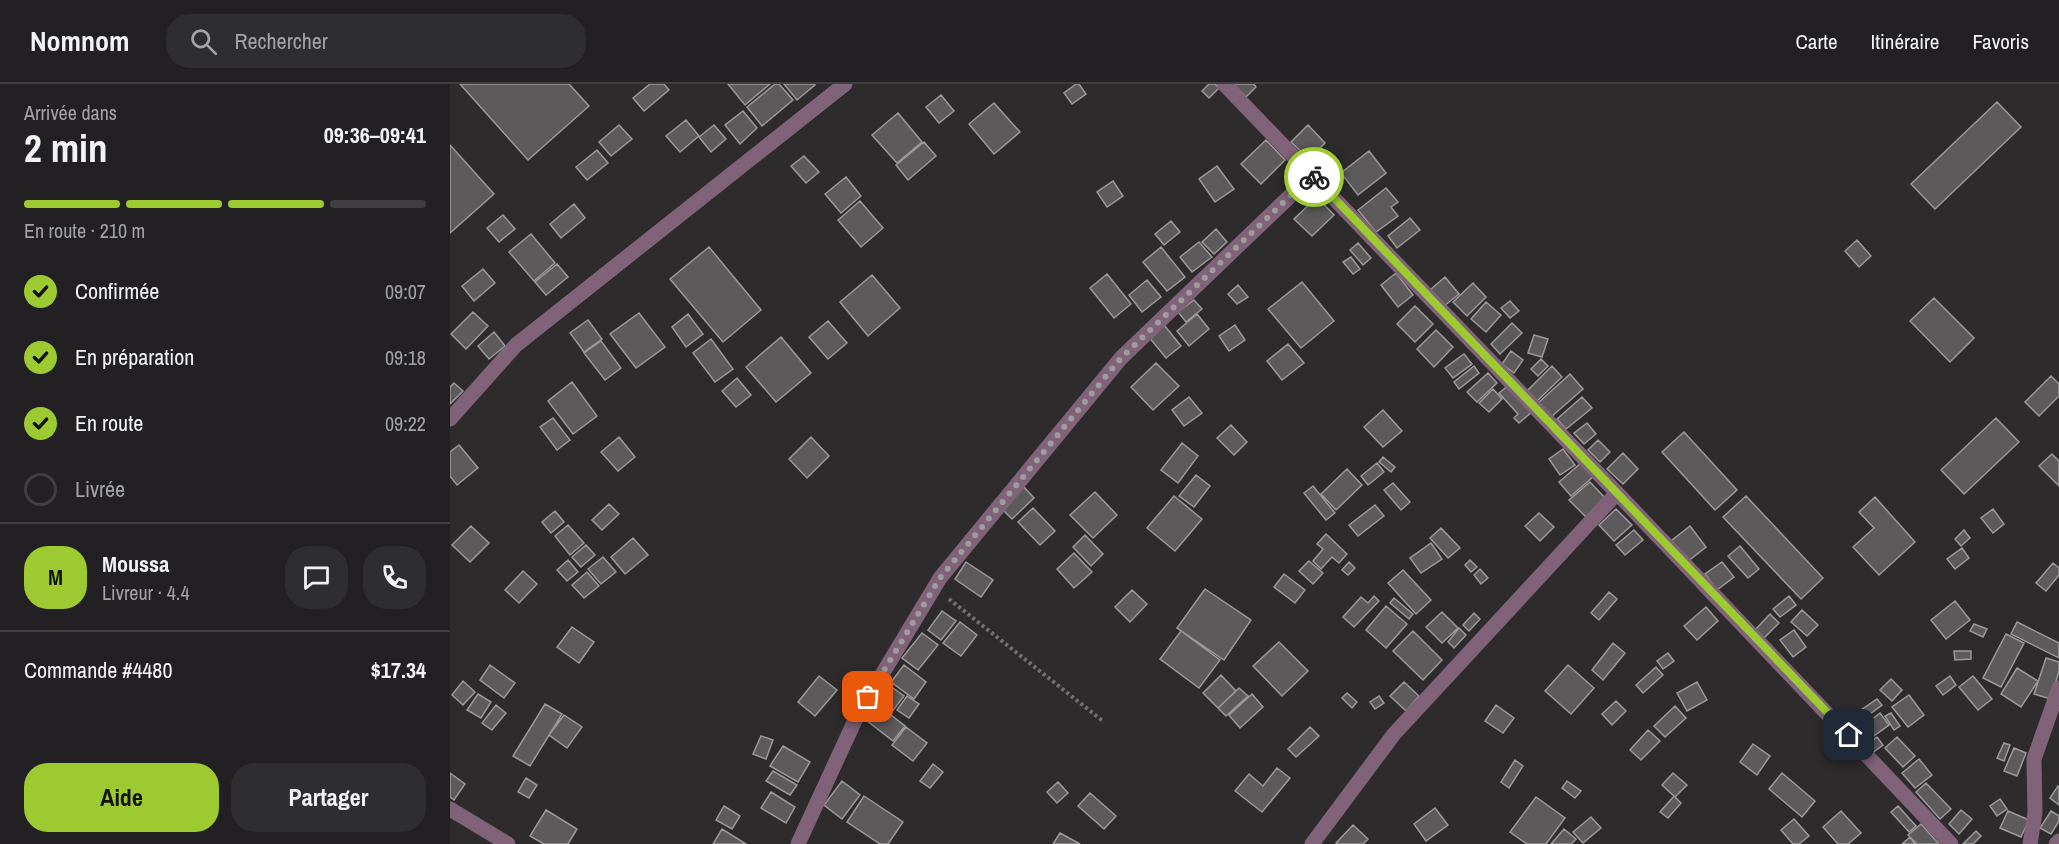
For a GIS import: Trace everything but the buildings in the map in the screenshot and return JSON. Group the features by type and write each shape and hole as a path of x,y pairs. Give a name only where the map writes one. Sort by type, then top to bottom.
{"street":[{"path":"450,418 516,345 845,84"},
{"path":"1224,84 1617,492 1951,844"},
{"path":"798,844 857,716 940,578 1121,358 1312,175"},
{"path":"1312,844 1394,734 1617,492"},
{"path":"2030,844 2035,813 2034,759 2059,688"},
{"path":"450,809 508,844"}],"path":[{"path":"934,588 1104,722"}],"way so far":[{"path":"868,697 940,578 1121,358 1312,175 1314,177"}],"route":[{"path":"1314,177 1849,735"}]}
